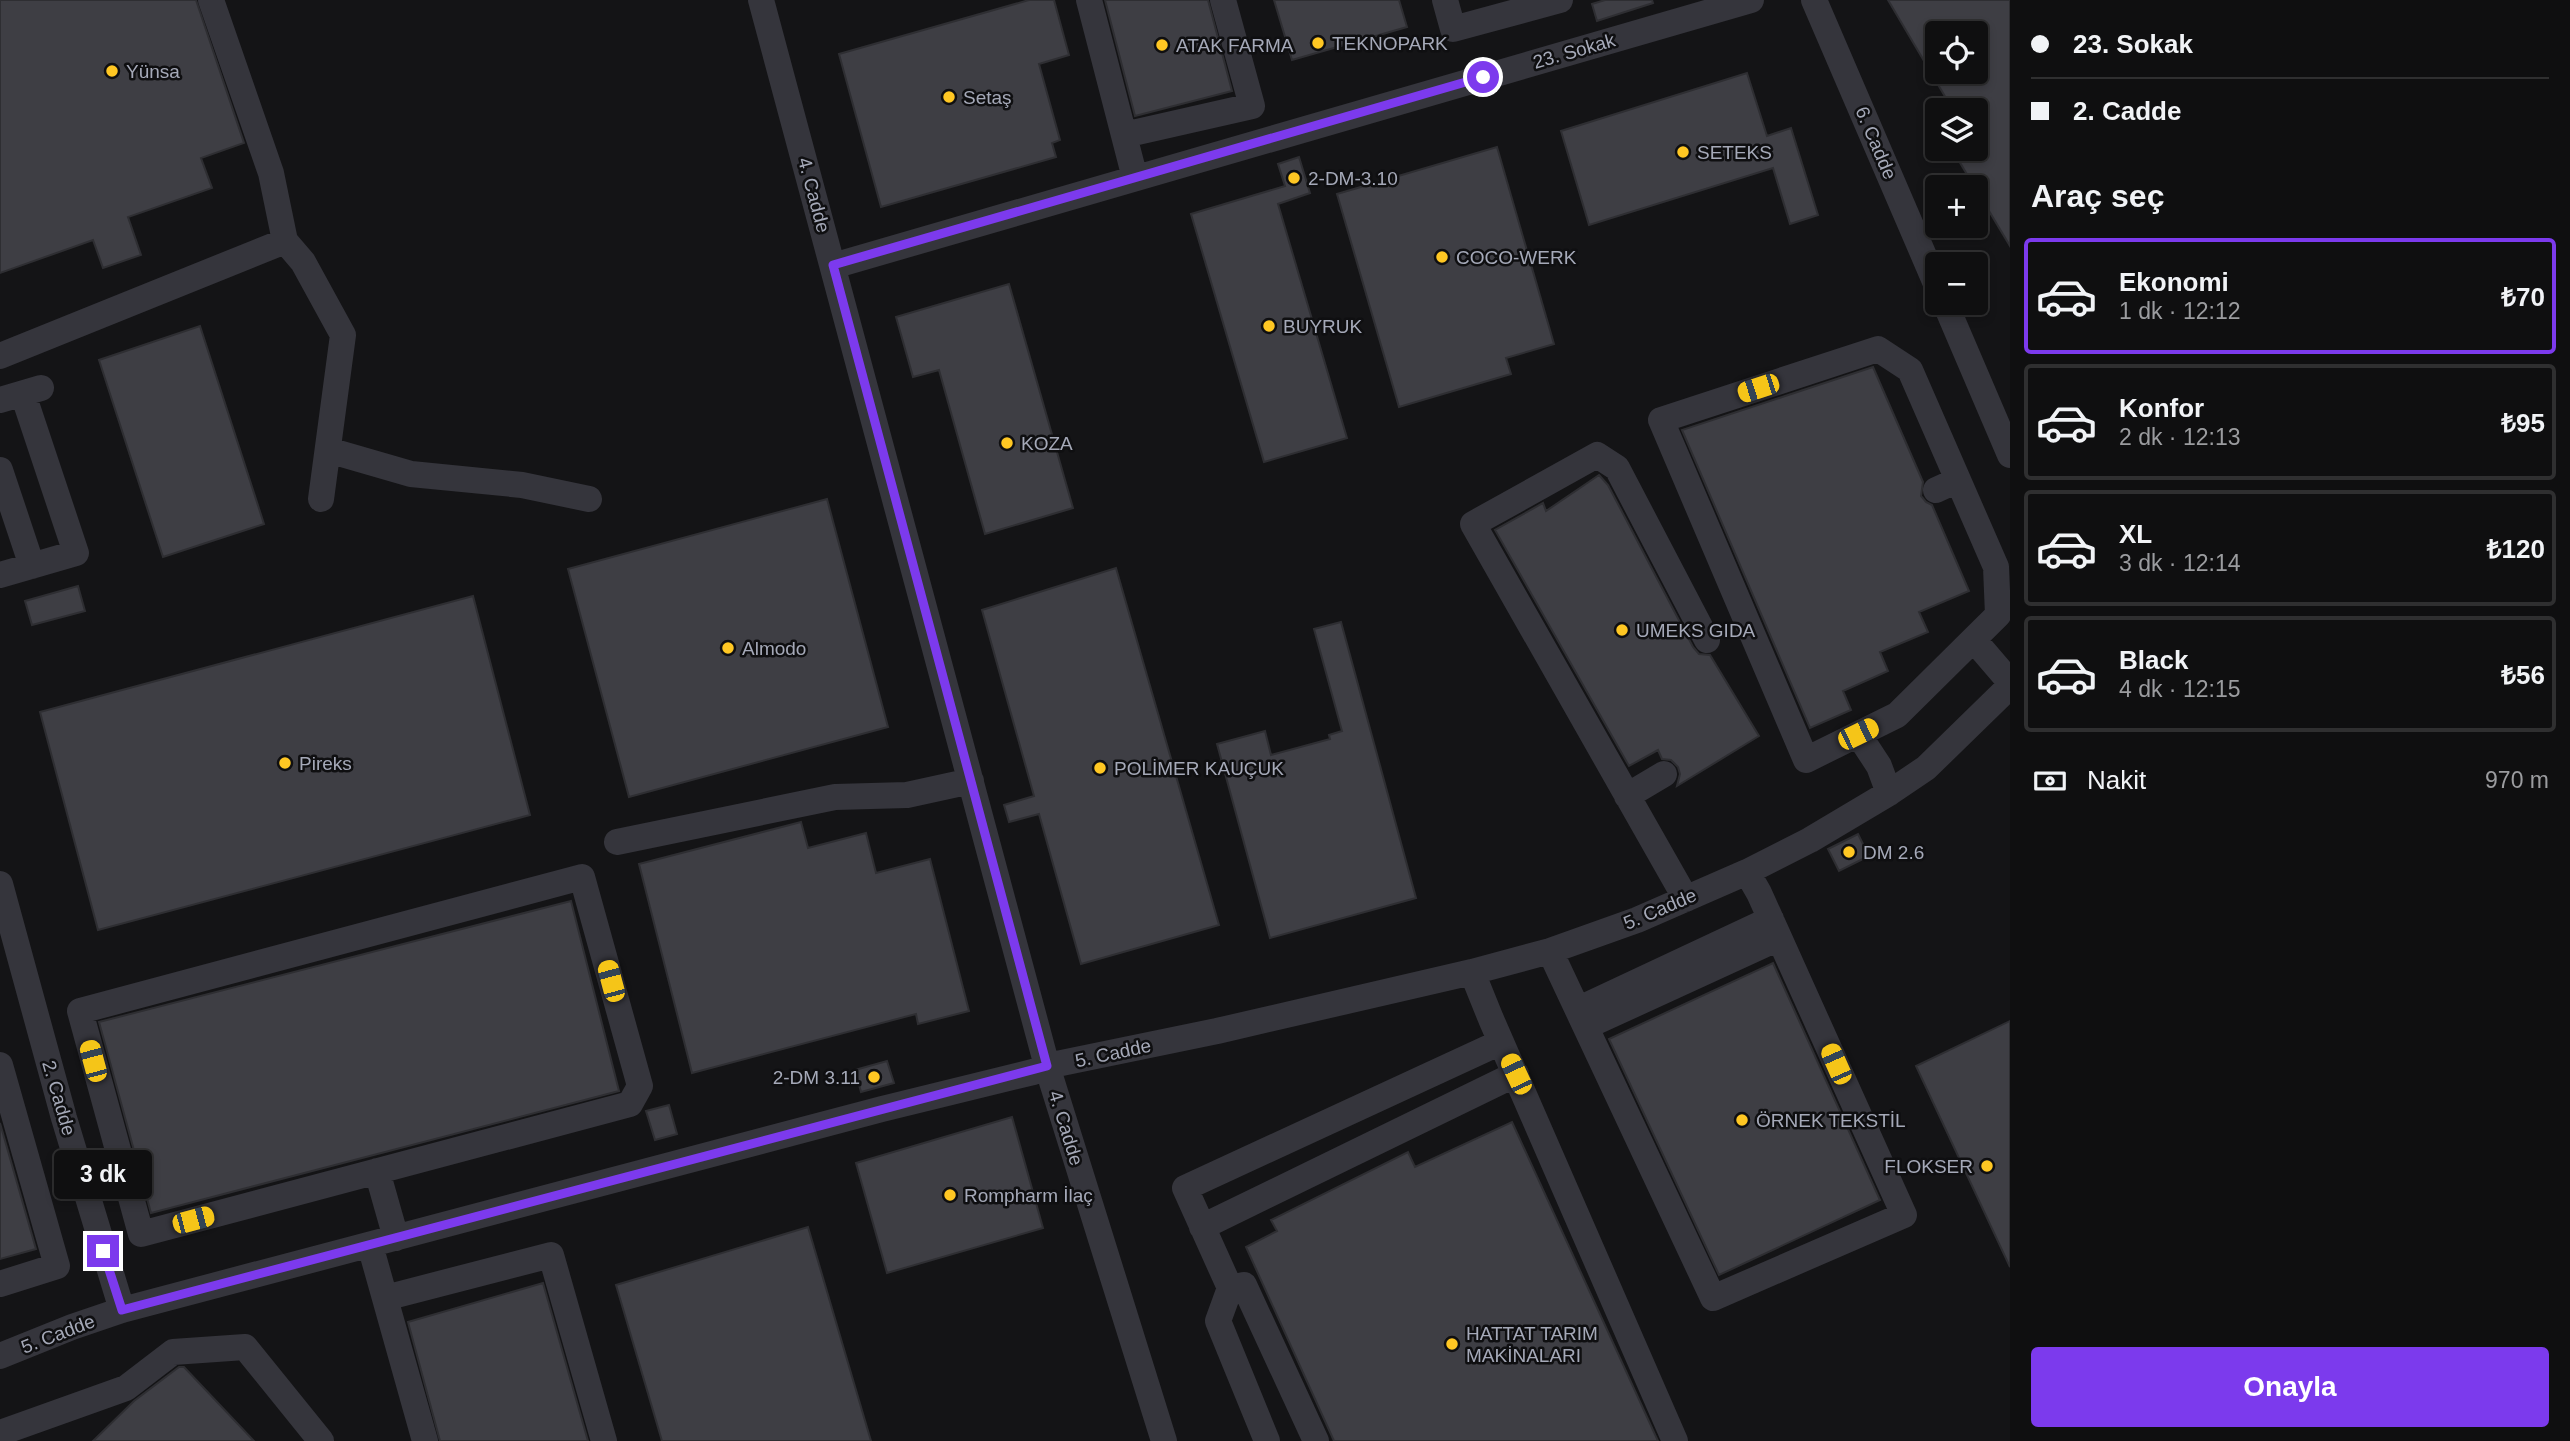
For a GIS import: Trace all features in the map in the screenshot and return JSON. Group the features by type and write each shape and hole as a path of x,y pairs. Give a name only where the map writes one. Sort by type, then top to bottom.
{"street":[{"path":"211,0 271,173 285,241 303,262 343,335 321,499"},
{"name":"4. Cadde","path":"761,0 1047,1066 1164,1441"},
{"path":"1089,0 1135,178"},
{"path":"1125,135 1252,106 1223,0"},
{"path":"1445,0 1453,29 1560,0"},
{"name":"23. Sokak","path":"833,265 1751,0"},
{"name":"6. Cadde","path":"1814,0 1925,258"},
{"path":"0,356 285,241"},
{"path":"1950,315 2010,455"},
{"path":"1878,349 1910,370 1947,485 1996,567 1998,615 1974,640 1897,715 1806,760 1661,420 1878,349"},
{"path":"0,575 76,553 21,394"},
{"path":"328,450 411,474 522,485 589,499"},
{"path":"1686,899 1473,524 1597,455 1617,468 1706,640"},
{"path":"0,470 32,566"},
{"path":"1974,640 2010,684"},
{"name":"5. Cadde","path":"0,1356 122,1310 1047,1066 1217,1031 1472,972 1550,951 1637,920 1747,872 1810,840 1926,768 2010,684"},
{"path":"1858,734 1880,766 1889,793"},
{"path":"1627,796 1664,774"},
{"path":"617,842 835,797 907,795 971,781"},
{"path":"1550,951 1713,1298 1904,1215 1747,872"},
{"path":"582,877 640,1086 630,1104 377,1171 141,1234 80,1011 582,877"},
{"name":"2. Cadde","path":"0,884 64,1118 122,1310"},
{"path":"1583,1018 1775,929"},
{"path":"1472,972 1675,1441"},
{"path":"1267,1441 1218,1321 1230,1288 1185,1188 1501,1042"},
{"path":"0,1065 57,1266 0,1284"},
{"path":"1202,1227 1516,1074"},
{"path":"377,1171 396,1238"},
{"path":"370,1245 425,1441"},
{"path":"385,1298 551,1255 604,1441"},
{"path":"1230,1288 1244,1284 1316,1441"},
{"path":"15,1434 126,1388 173,1352 245,1348 321,1441"}],"building":[{"name":"Yünsa","path":"0,0 196,0 244,143 201,158 212,188 128,217 141,255 103,268 93,240 0,273"},
{"name":"Setaş","path":"1029,0 1054,0 1069,55 1039,64 1060,140 1052,143 1056,157 881,207 839,54"},
{"name":"ATAK FARMA","path":"1105,0 1208,0 1232,91 1135,116"},
{"name":"TEKNOPARK","path":"1274,0 1399,0 1407,27 1292,60"},
{"path":"1605,0 1652,0 1653,3 1597,21 1592,4"},
{"path":"1888,0 2010,0 2010,246 1988,209 1988,175 1967,175 1959,161 1988,161 1988,98 1946,98 1938,84 1988,84 1988,21 1925,21 1925,63"},
{"name":"SETEKS","path":"1747,73 1767,136 1791,128 1818,215 1790,224 1773,168 1589,225 1561,131"},
{"name":"COCO-WERK","path":"1497,147 1554,344 1506,358 1511,374 1399,407 1337,194"},
{"name":"BUYRUK","path":"1299,157 1310,193 1278,204 1347,438 1264,462 1191,214 1285,186 1278,164"},
{"name":"KOZA","path":"1009,284 1073,508 985,534 939,370 913,377 896,317"},
{"path":"200,326 264,524 163,557 99,360"},
{"path":"1873,367 1923,482 1921,496 1932,505 1969,591 1919,612 1928,632 1880,652 1888,671 1843,691 1851,710 1810,728 1682,430"},
{"name":"UMEKS GIDA","path":"1599,475 1608,485 1693,647 1699,654 1710,655 1759,736 1677,786 1680,774 1678,767 1671,760 1662,759 1658,750 1629,766 1495,530 1543,503 1546,511"},
{"name":"Almodo","path":"827,499 888,727 629,797 568,569"},
{"name":"POLİMER KAUÇUK","path":"1116,568 1219,925 1081,964 1039,814 1009,822 1004,805 1034,796 982,610"},
{"path":"78,586 85,611 32,625 25,601"},
{"name":"Pireks","path":"473,596 530,815 98,930 40,712"},
{"path":"1341,622 1416,898 1270,938 1217,744 1265,731 1271,755 1330,739 1329,735 1342,731 1314,629"},
{"path":"801,822 808,848 866,833 876,873 930,859 969,1011 918,1024 916,1014 692,1073 639,864"},
{"name":"DM 2.6","path":"1858,834 1869,856 1839,871 1828,849"},
{"path":"571,901 619,1091 151,1213 99,1022"},
{"name":"ÖRNEK TEKSTİL","path":"1773,963 1880,1200 1719,1275 1609,1039"},
{"name":"FLOKSER","path":"2010,1021 2010,1267 1916,1066"},
{"name":"2-DM 3.11","path":"887,1061 894,1083 861,1092 855,1070"},
{"path":"669,1105 677,1134 655,1140 646,1111"},
{"name":"Rompharm İlaç","path":"1012,1117 1043,1228 887,1273 856,1163"},
{"name":"HATTAT TARIM MAKİNALARI","path":"1512,1122 1658,1441 1334,1441 1246,1247 1277,1231 1271,1220 1408,1152 1415,1167"},
{"path":"0,1123 36,1249 0,1259"},
{"path":"808,1227 871,1441 662,1441 616,1285"},
{"path":"543,1283 588,1441 440,1441 408,1322"},
{"path":"179,1367 184,1367 254,1441 93,1441 134,1401"}],"place":[{"name":"TEKNOPARK","path":"1318,43"},
{"name":"ATAK FARMA","path":"1162,45"},
{"name":"Yünsa","path":"112,71"},
{"name":"Setaş","path":"949,97"},
{"name":"SETEKS","path":"1683,152"},
{"name":"2-DM-3.10","path":"1294,178"},
{"name":"COCO-WERK","path":"1442,257"},
{"name":"BUYRUK","path":"1269,326"},
{"name":"KOZA","path":"1007,443"},
{"name":"UMEKS GIDA","path":"1622,630"},
{"name":"Almodo","path":"728,648"},
{"name":"Pireks","path":"285,763"},
{"name":"POLİMER KAUÇUK","path":"1100,768"},
{"name":"DM 2.6","path":"1849,852"},
{"name":"2-DM 3.11","path":"874,1077"},
{"name":"ÖRNEK TEKSTİL","path":"1742,1120"},
{"name":"FLOKSER","path":"1987,1166"},
{"name":"Rompharm İlaç","path":"950,1195"},
{"name":"HATTAT TARIM MAKİNALARI","path":"1452,1344"}],"route":[{"path":"103,1251 122,1310 882,1109 1033,1072 1047,1066 833,265 1483,77"}]}
